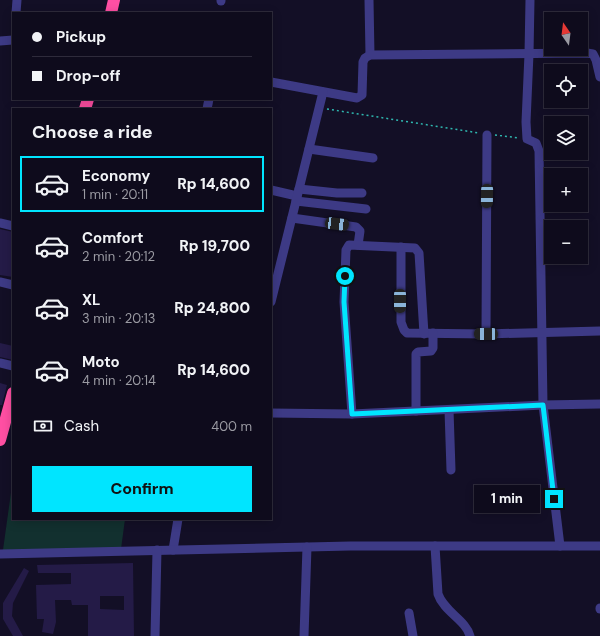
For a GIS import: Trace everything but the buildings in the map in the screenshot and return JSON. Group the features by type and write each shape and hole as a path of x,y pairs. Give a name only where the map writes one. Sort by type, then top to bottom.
{"highway":[{"path":"111,12 114,0"},
{"path":"0,440 12,398"}],"street":[{"path":"16,12 17,0"},
{"path":"369,0 370,55"},
{"path":"530,0 526,122 527,139 536,143 539,151 543,405 560,546"},
{"path":"0,41 12,40"},
{"path":"272,82 355,98 360,97 362,95 363,62 365,58 370,55 587,53 593,54 600,77"},
{"path":"272,298 323,92"},
{"path":"486,334 487,135"},
{"path":"309,149 373,158"},
{"path":"272,190 366,210"},
{"path":"297,195 362,193"},
{"path":"292,218 356,227 360,231 358,245"},
{"path":"0,223 12,226"},
{"path":"352,414 344,295 346,250 349,245 415,248 419,253 428,333 433,348 431,351 418,352 416,354 416,411"},
{"path":"401,247 401,322 407,333 486,334 600,331"},
{"path":"0,282 12,285"},
{"path":"0,363 12,366"},
{"path":"272,413 352,414 543,405 600,404"},
{"path":"449,410 451,470"},
{"path":"173,550 178,520"},
{"path":"435,546 438,594 440,600 443,605 464,625 470,636"},
{"path":"0,554 307,547 600,546"},
{"path":"304,636 307,547"},
{"path":"155,636 157,550"},
{"path":"409,613 413,636"}],"path":[{"path":"319,108 487,135 527,139"}],"green space":[{"path":"12,485 12,520 125,520 121,549 3,550"}],"route":[{"path":"345,276 344,302 352,414 543,405 554,499"}]}
